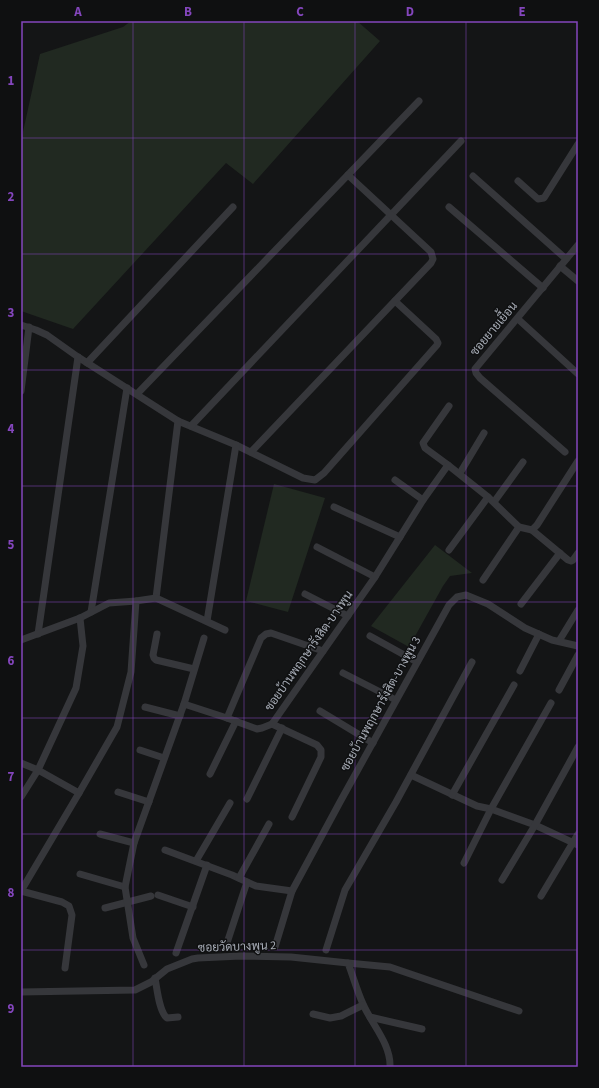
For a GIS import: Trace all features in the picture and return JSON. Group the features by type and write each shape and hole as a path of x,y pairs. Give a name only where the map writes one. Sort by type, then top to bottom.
{"street":[{"path":"136,394 419,101"},
{"path":"191,426 461,142"},
{"path":"518,181 538,199 544,198 578,144"},
{"path":"251,452 431,263 433,259 430,252 348,175"},
{"path":"472,176 566,259"},
{"path":"87,363 233,207"},
{"path":"450,207 542,288"},
{"name":"ซอยยายเยื้อน","path":"565,452 480,378 475,369 578,245"},
{"path":"560,266 578,281"},
{"path":"21,325 47,335 87,363 178,421 236,445 303,478 315,480 324,473 438,343 436,339 395,300"},
{"path":"518,319 578,374"},
{"path":"21,391 29,327"},
{"path":"38,634 78,357"},
{"path":"91,612 127,388"},
{"path":"449,406 423,443 425,448 460,473 494,502 519,527 532,530 560,554 571,561 578,553"},
{"path":"156,598 178,421"},
{"path":"460,473 484,433"},
{"path":"207,621 236,445"},
{"path":"532,530 537,525 578,461"},
{"path":"494,502 522,462"},
{"name":"ซอยบ้านพฤกษารังสิต-บางพูน","path":"184,704 257,729 272,724 375,577 448,465"},
{"path":"396,480 424,500"},
{"path":"449,550 488,497"},
{"path":"334,507 400,537"},
{"path":"483,580 519,527"},
{"path":"317,547 375,577"},
{"path":"521,604 560,554"},
{"path":"305,594 348,616"},
{"name":"ซอยบ้านพฤกษารังสิต-บางพูน 3","path":"275,946 292,891 417,662 449,605 457,597 466,594 488,604 525,628 558,641 578,646"},
{"path":"21,642 80,618 109,603 156,598 226,630"},
{"path":"65,968 72,915 69,906 62,902 21,891 116,727 131,672 136,601"},
{"path":"558,641 578,610"},
{"path":"21,797 38,770 76,688 83,646 80,618"},
{"path":"227,718 262,638 266,634 271,633 323,651"},
{"path":"157,634 153,656 154,658 160,661 194,669"},
{"path":"520,671 539,634"},
{"path":"370,636 417,662"},
{"path":"144,965 133,938 125,887 134,843 180,716 204,638"},
{"path":"559,690 578,654"},
{"path":"326,950 345,890 411,775 472,662"},
{"path":"343,673 396,700"},
{"path":"452,795 514,685"},
{"path":"464,863 491,809 551,703"},
{"path":"145,707 180,716"},
{"path":"320,711 373,743"},
{"path":"210,774 236,721"},
{"path":"272,724 317,745 322,750 321,757 292,817"},
{"path":"247,799 282,728"},
{"path":"502,880 535,825 578,747"},
{"path":"140,750 164,758"},
{"path":"21,764 38,770 79,793"},
{"path":"411,775 477,806 491,809 535,825 576,844"},
{"path":"118,792 149,802"},
{"path":"196,861 230,803"},
{"path":"239,878 268,824"},
{"path":"100,834 134,843"},
{"path":"541,896 576,844 578,834"},
{"path":"165,850 208,865 256,886 292,891"},
{"path":"176,953 208,865"},
{"path":"80,874 125,887"},
{"path":"226,946 248,882"},
{"path":"105,908 155,896 193,906"},
{"name":"ซอยวัดบางพูน 2","path":"21,992 135,990 151,982 167,969 192,959 241,956 291,957 390,967 519,1011"},
{"path":"348,963 363,1005 383,1040 390,1060 390,1067"},
{"path":"155,978 163,1014 167,1018 178,1017"},
{"path":"313,1014 330,1018 341,1016 363,1005"},
{"path":"370,1017 422,1029"}],"shaded area":[{"path":"131,21 357,21 380,41 253,184 226,163 73,329 21,311 21,141 40,54 123,27"},
{"path":"274,484 325,498 288,612 246,601"},
{"path":"435,545 472,573 450,576 409,647 371,626"}]}
